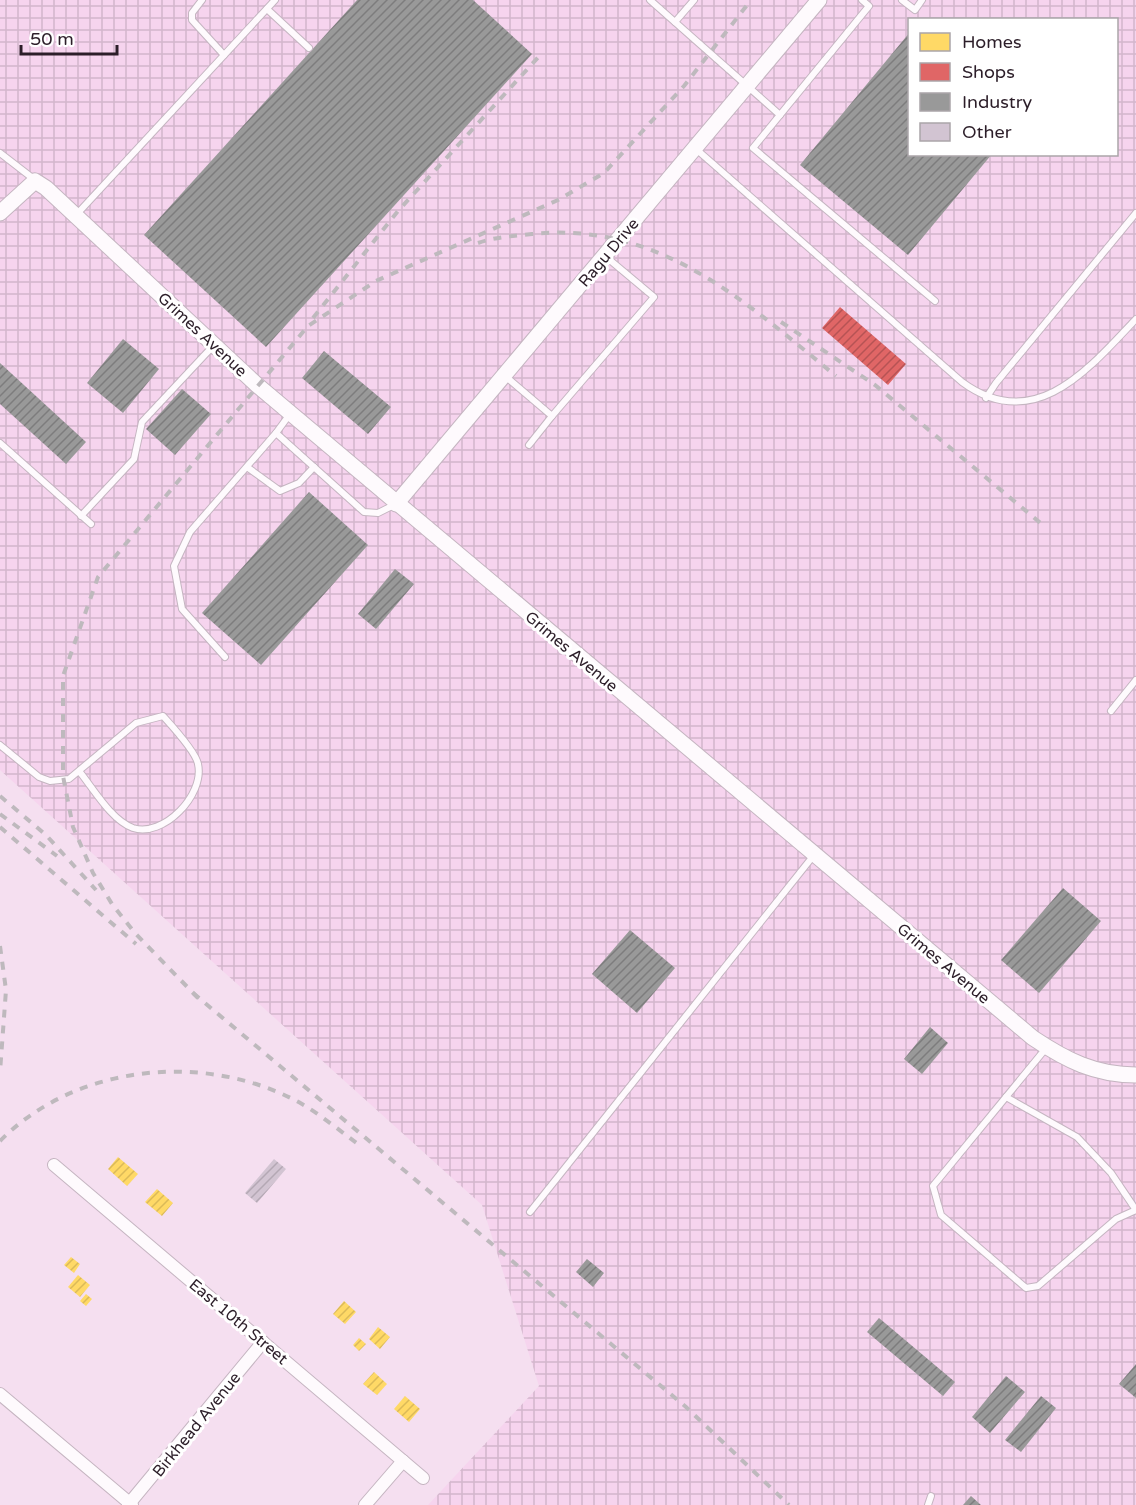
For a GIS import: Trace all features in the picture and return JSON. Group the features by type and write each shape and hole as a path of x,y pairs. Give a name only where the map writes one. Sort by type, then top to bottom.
{"street":[{"name":"Ragu Drive","path":"396,504 819,0"},
{"name":"Grimes Avenue","path":"35,181 76,214 290,414 1047,1047 1063,1058 1094,1071 1136,1075"},
{"path":"0,213 35,181"},
{"name":"East 10th Street","path":"54,1164 423,1478"},
{"name":"Birkhead Avenue","path":"130,1504 263,1342"},
{"path":"0,1394 130,1504"},
{"path":"365,1505 403,1461"}],"lane":[{"path":"202,0 192,13 192,20 224,55"},
{"path":"76,214 275,0"},
{"path":"650,0 780,115"},
{"path":"675,22 694,0"},
{"path":"862,0 869,6"},
{"path":"875,0 753,148 936,301"},
{"path":"902,0 915,10 922,0"},
{"path":"267,9 309,48"},
{"path":"696,149 962,382 986,398 1012,403 1030,401 1080,377 1136,319"},
{"path":"0,153 35,181"},
{"path":"986,398 1136,213"},
{"path":"529,445 654,297 605,256"},
{"path":"81,516 134,459 142,422 214,345"},
{"path":"504,376 552,416"},
{"path":"225,657 182,609 174,566 189,532 247,468 290,414"},
{"path":"276,433 364,512 378,513 396,504"},
{"path":"0,443 91,524"},
{"path":"247,468 280,491 299,483 314,467"},
{"path":"1111,711 1136,680"},
{"path":"0,745 39,777 50,781 69,779 136,723 163,716 198,762 200,782 189,801 162,824 148,831 130,827 113,813 79,771"},
{"path":"530,1212 814,854"},
{"path":"1006,1097 1077,1137 1111,1173 1136,1210 1116,1219 1038,1286 1026,1288 941,1215 933,1186 1047,1047"},
{"path":"928,1505 931,1496"}],"shaded area":[{"path":"0,0 1136,0 1136,1505 428,1505 539,1386 482,1205 0,770"}],"building: Homes":[{"path":"118,1157 138,1174 127,1186 108,1169"},
{"path":"157,1189 173,1203 162,1216 145,1202"},
{"path":"71,1257 80,1264 74,1273 64,1265"},
{"path":"78,1275 90,1285 80,1297 68,1287"},
{"path":"86,1294 92,1299 86,1306 80,1301"},
{"path":"344,1301 356,1312 345,1324 333,1314"},
{"path":"378,1327 390,1337 380,1349 369,1339"},
{"path":"359,1338 366,1344 359,1351 353,1345"},
{"path":"374,1372 387,1384 377,1395 363,1384"},
{"path":"405,1396 420,1409 409,1422 394,1409"}],"building: Shops":[{"path":"840,307 906,364 888,385 822,328"}],"building: Industry":[{"path":"357,0 473,0 532,54 266,347 144,235"},
{"path":"908,34 908,156 990,156 908,255 800,165"},
{"path":"123,339 159,369 123,413 87,383"},
{"path":"324,351 391,407 368,434 302,378"},
{"path":"0,363 86,442 66,464 0,404"},
{"path":"182,389 211,414 175,455 146,429"},
{"path":"309,492 368,545 261,665 202,613"},
{"path":"395,569 414,584 376,629 358,614"},
{"path":"1063,888 1101,921 1039,993 1001,960"},
{"path":"630,930 675,968 637,1013 592,974"},
{"path":"930,1027 948,1043 922,1074 904,1059"},
{"path":"587,1259 604,1273 593,1287 576,1272"},
{"path":"879,1318 955,1382 943,1396 867,1332"},
{"path":"1136,1364 1136,1398 1119,1384"},
{"path":"1006,1376 1025,1392 990,1433 972,1417"},
{"path":"1041,1396 1056,1408 1021,1452 1005,1440"},
{"path":"971,1496 981,1505 963,1505"}],"building: Other":[{"path":"274,1159 286,1169 257,1203 245,1193"}],"railway":[{"path":"198,998 135,933 112,904 93,873 73,827 63,776 63,676 98,577 308,326 376,281 558,200 604,173 684,86 751,0"},
{"path":"313,318 398,211 543,52"},
{"path":"478,243 532,234 578,233 620,240 660,253 697,272 733,295 768,320 836,376"},
{"path":"781,322 875,385 1044,526"},
{"path":"0,796 46,835 96,890"},
{"path":"0,814 57,856"},
{"path":"0,827 136,944"},
{"path":"0,946 6,990 0,1072"},
{"path":"193,993 686,1407 789,1505"},
{"path":"0,1141 31,1115 66,1095 105,1081 145,1073 185,1072 226,1076 265,1087 309,1108 358,1144"}]}
